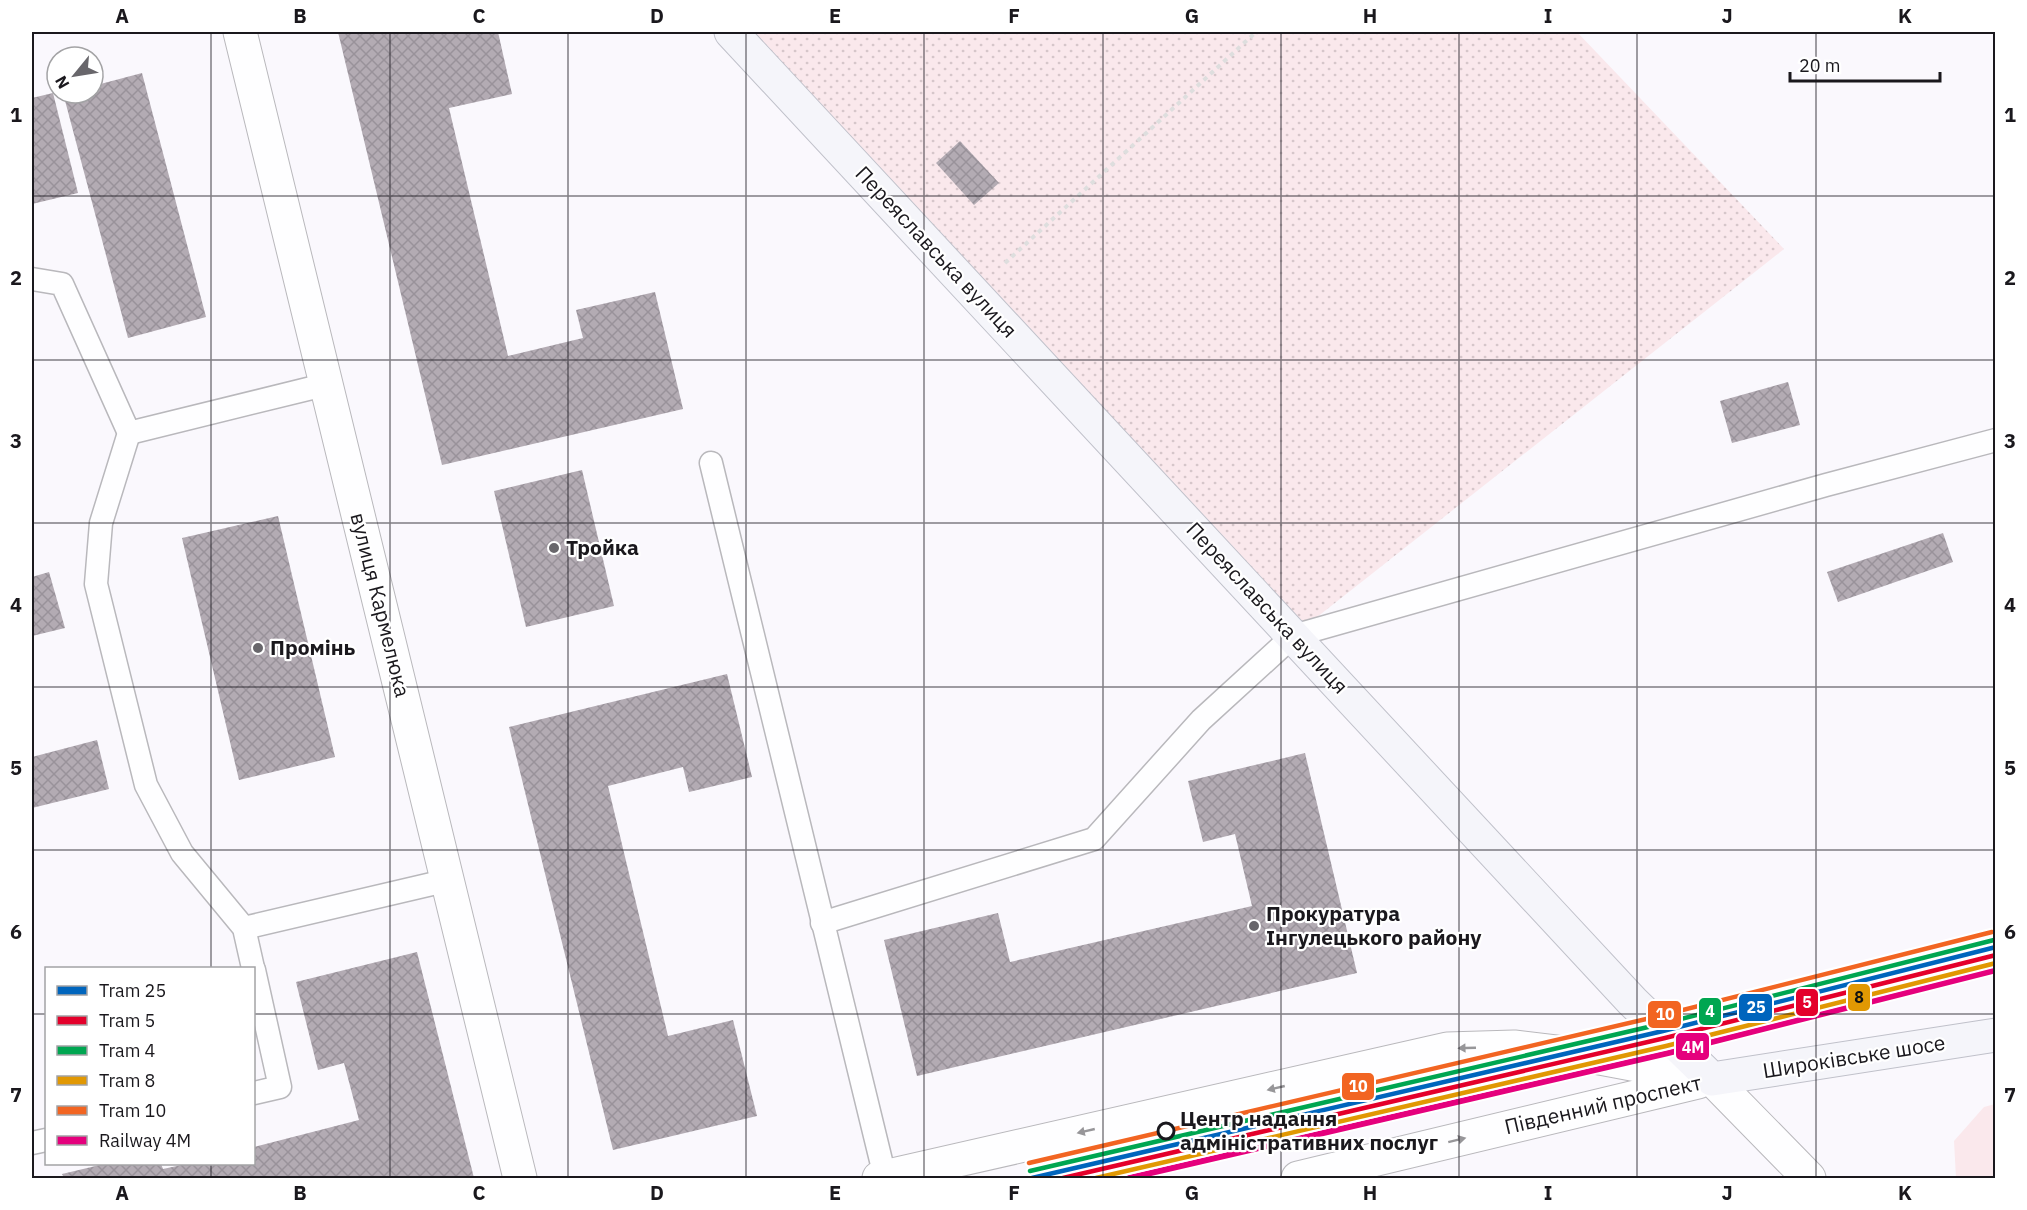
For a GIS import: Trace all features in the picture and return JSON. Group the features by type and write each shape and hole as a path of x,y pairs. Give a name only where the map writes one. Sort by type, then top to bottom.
{"main road":[{"name":"Переяславська вулиця","path":"732,32 1632,1000 1712,1079"},
{"name":"Широківське шосе","path":"1712,1079 1995,1035"}],"street":[{"name":"вулиця Кармелюка","path":"240,32 324,385 449,880 520,1179"},
{"name":"Південний проспект","path":"882,1178 1447,1049 1514,1047 1589,1056 1712,1079"},
{"name":"Південний проспект","path":"1298,1179 1345,1173 1712,1079"},
{"name":"Переяславська вулиця","path":"1712,1079 1809,1179"}],"lane":[{"path":"32,279 62,284 129,433 101,523 96,584 146,785 182,853 244,928 253,967"},
{"path":"129,433 324,385"},
{"path":"822,923 1094,839 1201,720 1293,636 1826,484 1995,440"},
{"path":"711,463 882,1178"},
{"path":"244,928 449,880"},
{"path":"255,978 280,1087 255,1093"}],"path":[{"path":"973,292 1256,32"}],"shaded area":[{"path":"731,32 1577,32 1784,249 1293,636"},
{"path":"1995,1104 1995,1178 1956,1178 1954,1141 1984,1107"}],"building":[{"path":"338,32 498,32 512,94 449,108 508,356 583,338 576,310 655,292 683,409 442,465"},
{"path":"142,73 206,317 128,338 66,105 105,105 105,83"},
{"path":"45,95 45,105 56,105 78,193 32,204 32,98"},
{"path":"960,141 999,183 974,205 936,163"},
{"path":"1788,382 1800,425 1732,443 1720,401"},
{"name":"Тройка","path":"582,470 614,606 526,627 494,491"},
{"name":"Промінь","path":"278,516 335,757 239,780 182,538"},
{"path":"1943,533 1953,562 1838,602 1827,572"},
{"path":"49,572 65,628 32,636 32,577"},
{"path":"727,674 752,777 689,792 683,767 608,786 668,1036 733,1020 757,1116 613,1150 509,727"},
{"path":"97,740 109,789 32,808 32,757"},
{"name":"Прокуратура Інгулецького району","path":"1305,753 1357,973 917,1076 884,940 998,913 1010,962 1252,906 1235,834 1203,842 1188,781"},
{"path":"417,952 474,1178 64,1178 62,1174 100,1165 161,1165 163,1169 181,1165 255,1165 255,1147 359,1120 344,1063 318,1070 296,982"}],"tram line":[{"name":"10","path":"1029,1163 1659,1016 1992,932"},
{"name":"4","path":"1030,1171 1661,1024 1994,940"},
{"name":"25","path":"1032,1178 1663,1031 1996,947"},
{"name":"5","path":"1063,1178 1665,1038 1996,955"},
{"name":"8","path":"1096,1178 1666,1046 1996,963"}],"rail line":[{"name":"4М","path":"1129,1178 1668,1053 1996,970"}],"place":[{"name":"Тройка","path":"554,548"},
{"name":"Промінь","path":"258,648"},
{"name":"Прокуратура Інгулецького району","path":"1254,926"},
{"name":"Центр надання адміністративних послуг","path":"1166,1131"}]}
